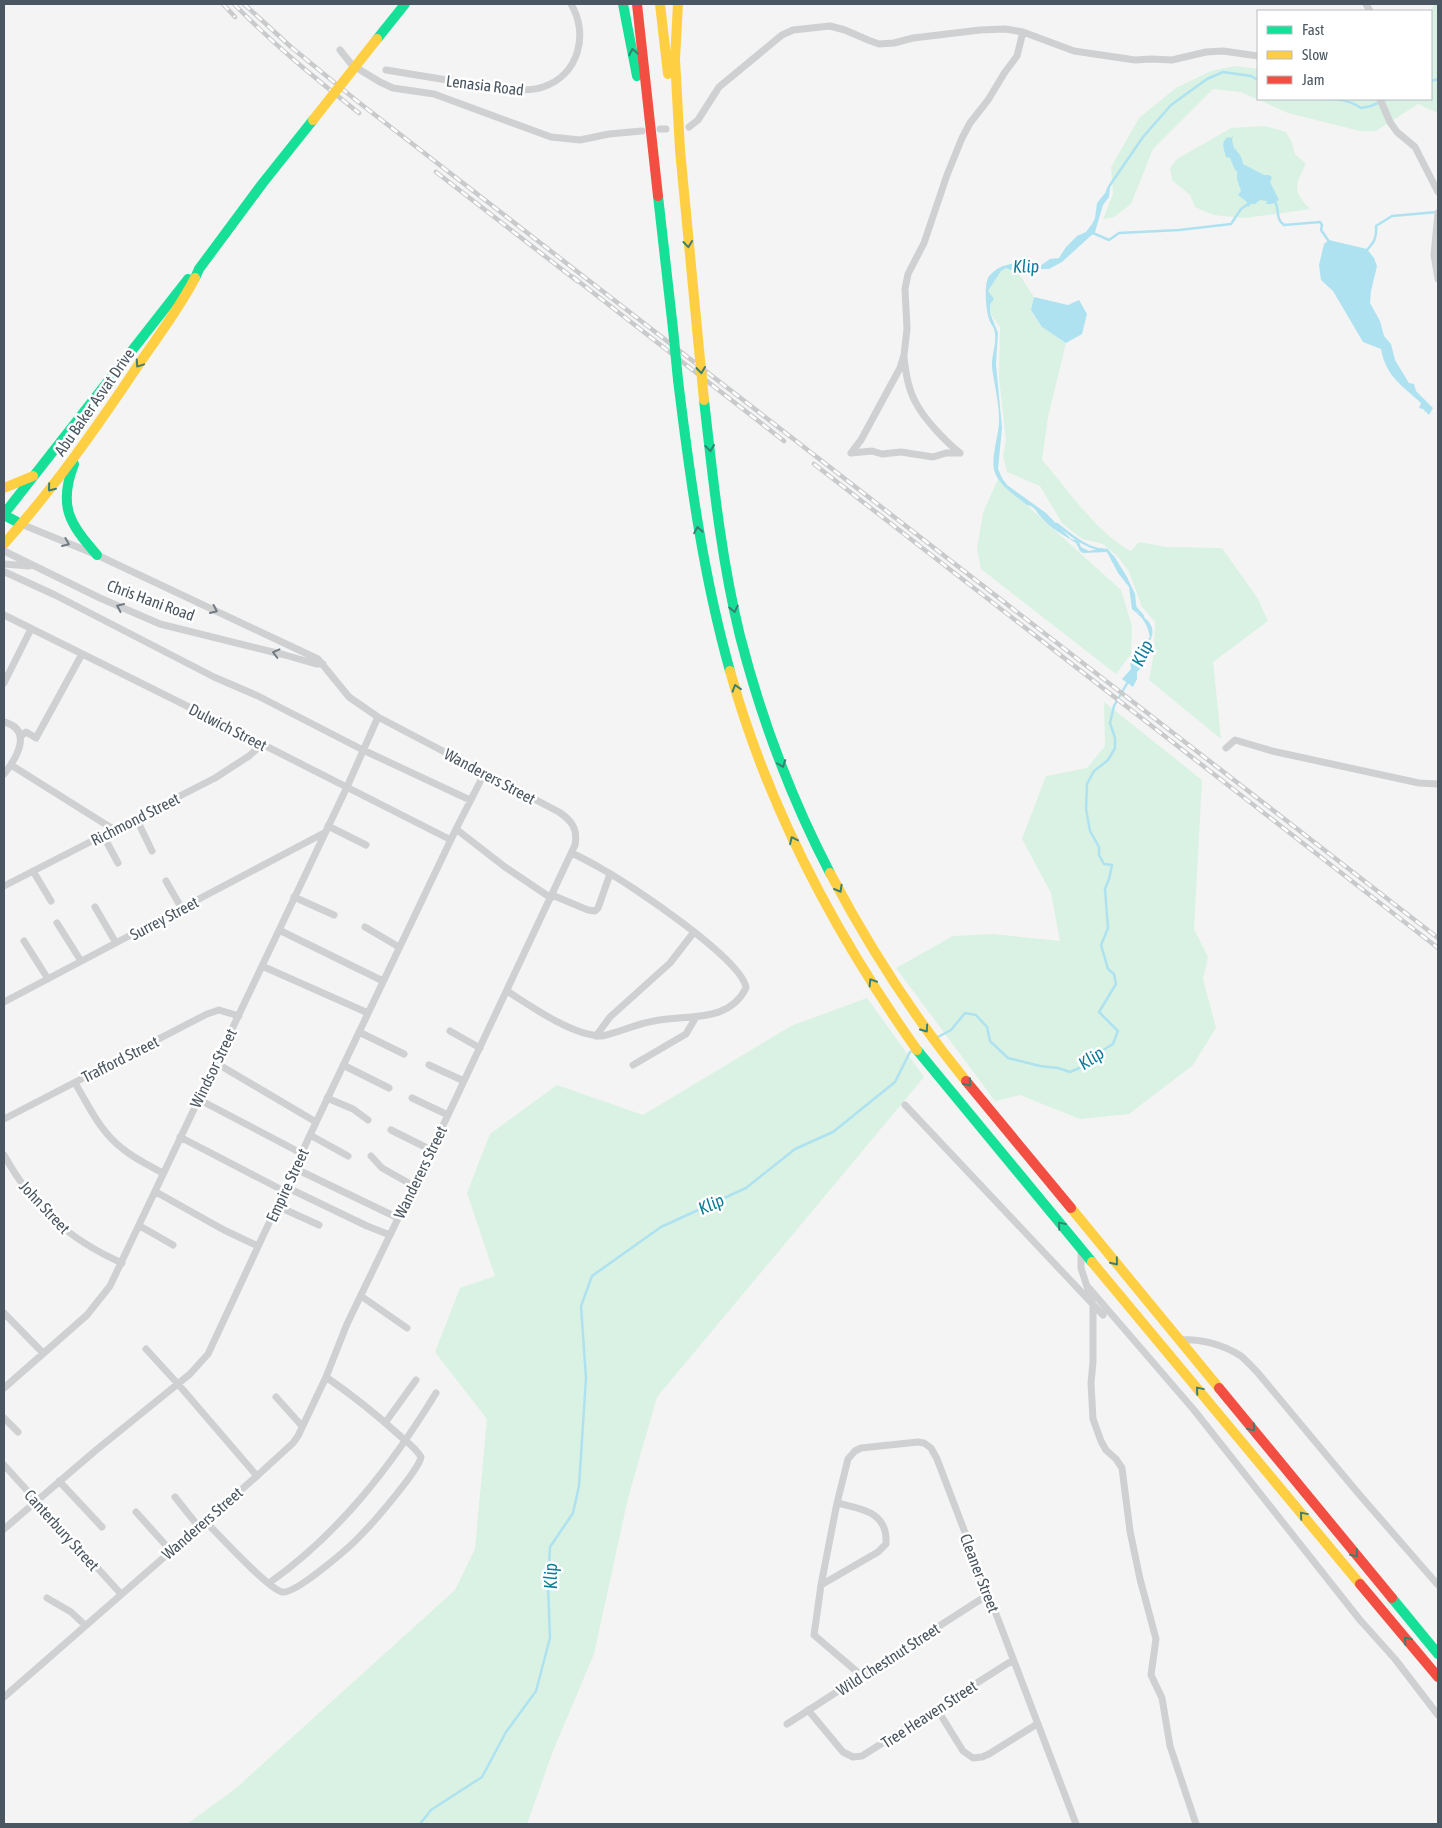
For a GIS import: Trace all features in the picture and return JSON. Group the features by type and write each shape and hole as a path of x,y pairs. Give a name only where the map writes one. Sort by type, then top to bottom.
{"main road":[{"name":"Abu Baker Asvat Drive","path":"4,544 80,452 166,323 199,269 262,184 405,4"},
{"path":"623,4 657,189"},
{"path":"637,4 678,380 691,487 704,565 726,655 747,723 769,786 809,874 850,948 898,1024 921,1056 1438,1677"},
{"path":"660,4 677,155 684,196"},
{"path":"678,4 675,59 684,196 704,400 714,484 729,582 742,643 762,710 806,824 832,877 868,942 913,1012 937,1045 1438,1654"},
{"name":"Abu Baker Asvat Drive","path":"4,515 191,275 199,269"},
{"path":"80,452 67,484 65,496 66,509 77,532 97,555"},
{"path":"4,488 36,474"},
{"path":"4,515 21,524"}],"street":[{"name":"Lenasia Road","path":"386,70 508,90 542,88 563,75 571,66 578,52 580,32 578,19 571,4"},
{"path":"689,126 698,120 719,87 782,35 793,30 830,26 879,44 980,30 1005,29 1023,32 1074,51 1135,60 1151,58 1172,60 1223,51 1257,56"},
{"path":"904,355 906,374 916,404 937,431 960,453 946,453 933,457 901,452 882,454 872,451 851,453 861,440 900,368 904,355 907,329 904,289 908,274 924,243 947,176 970,123 988,100 1017,56 1023,32"},
{"path":"340,50 352,64 393,88 434,94 551,137 580,140 610,134 642,131"},
{"path":"1380,100 1390,122 1397,132 1415,147 1438,192"},
{"path":"1438,213 1434,255 1438,279"},
{"path":"21,524 97,555 318,659 323,664"},
{"name":"Chris Hani Road","path":"4,551 100,598 160,624 316,664 323,664"},
{"path":"4,564 35,566"},
{"path":"5,572 55,595 214,677 258,696 363,750 470,800"},
{"name":"Dulwich Street","path":"4,615 451,840"},
{"path":"4,683 32,629"},
{"path":"20,736 26,732 36,738 82,654"},
{"name":"Wanderers Street","path":"4,1697 293,1443 326,1377 347,1324 575,845 576,833 571,821 566,817 378,717 349,697 323,664"},
{"name":"Windsor Street","path":"4,1387 95,1307 110,1286 347,787 378,717"},
{"path":"4,722 16,728 21,744 11,765 4,774"},
{"path":"1226,748 1235,740 1272,751 1419,783 1438,784"},
{"name":"Richmond Street","path":"4,886 222,774 249,756 262,744"},
{"path":"11,765 113,829"},
{"name":"Empire Street","path":"4,1529 199,1366 208,1354 327,1098 484,774"},
{"path":"136,818 152,851"},
{"path":"328,826 366,845"},
{"path":"456,829 505,867 551,896 588,910 595,911 598,908 610,874"},
{"name":"Surrey Street","path":"4,1002 325,833"},
{"path":"103,835 118,863"},
{"path":"507,991 558,1021 596,1036 602,1036 642,1023 714,1015 738,1000 746,988 746,983 740,974 694,932 610,874 572,853"},
{"path":"33,871 51,901"},
{"path":"166,881 182,909"},
{"path":"294,897 334,915"},
{"path":"95,907 116,944"},
{"path":"57,923 81,961"},
{"path":"365,927 399,947"},
{"path":"279,930 384,980"},
{"path":"596,1036 616,1011 670,963 694,932"},
{"path":"24,940 48,979"},
{"path":"262,966 368,1013"},
{"name":"Trafford Street","path":"4,1119 207,1014 219,1010 239,1016"},
{"path":"634,1065 686,1034 696,1017"},
{"path":"359,1032 404,1054"},
{"path":"450,1032 480,1048"},
{"path":"216,1063 316,1122"},
{"path":"343,1065 389,1088"},
{"path":"429,1065 464,1081"},
{"path":"75,1082 95,1118 111,1139 129,1154 164,1173"},
{"path":"327,1098 353,1110 368,1120"},
{"path":"412,1098 448,1114"},
{"path":"198,1100 301,1153"},
{"path":"905,1105 1103,1315"},
{"path":"391,1130 431,1150"},
{"path":"310,1135 348,1156"},
{"path":"180,1137 285,1189 367,1226 390,1234"},
{"name":"John Street","path":"4,1156 27,1190 61,1227 87,1246 122,1263"},
{"path":"371,1156 382,1168 414,1186"},
{"path":"294,1168 398,1218"},
{"path":"156,1192 224,1230 258,1246"},
{"path":"277,1206 319,1225"},
{"path":"140,1226 173,1245"},
{"path":"1080,1249 1081,1268 1093,1305 1091,1383 1093,1419 1106,1450 1122,1468 1130,1531 1140,1579 1156,1639 1151,1675 1162,1698 1170,1746 1196,1824"},
{"path":"1086,1285 1194,1410 1360,1620 1438,1715"},
{"path":"361,1296 407,1328"},
{"path":"4,1313 43,1353"},
{"path":"1180,1340 1195,1339 1227,1349 1242,1357 1258,1373 1438,1585"},
{"path":"146,1349 257,1476"},
{"path":"204,1520 269,1583 283,1592 293,1589 312,1578 362,1534 420,1462 420,1455 352,1395 326,1377"},
{"path":"385,1423 416,1380"},
{"path":"269,1583 316,1546 345,1517 405,1441 436,1393"},
{"path":"276,1397 302,1426"},
{"path":"4,1418 18,1432"},
{"name":"Cleaner Street","path":"862,1676 814,1635 821,1585 846,1464 855,1451 868,1446 912,1442 924,1443 928,1445 936,1460 1076,1824"},
{"name":"Canterbury Street","path":"4,1465 121,1594"},
{"path":"59,1482 102,1527"},
{"path":"175,1497 198,1526"},
{"path":"821,1585 878,1552 886,1544 883,1526 872,1512 837,1503"},
{"path":"136,1512 170,1550"},
{"name":"Wild Chestnut Street","path":"787,1724 989,1594"},
{"path":"47,1598 71,1612 85,1625"},
{"name":"Tree Heaven Street","path":"808,1710 843,1752 853,1756 868,1753 1013,1660"},
{"path":"937,1709 963,1751 973,1758 989,1754 1036,1724"}],"green space":[{"path":"1434,4 1438,4 1438,113 1418,104 1376,131 1360,131 1288,113 1259,100 1432,100 1431,10"},
{"path":"1235,66 1257,69 1257,99 1241,92 1213,89 1153,149 1131,204 1114,217 1103,219 1113,194 1111,167 1139,118 1176,88 1211,71"},
{"path":"1265,126 1286,132 1295,154 1306,164 1299,177 1297,187 1300,197 1310,209 1246,218 1213,215 1195,207 1190,195 1172,180 1170,168 1177,159 1231,128"},
{"path":"1008,267 1011,269 1015,268 1034,297 1031,310 1042,327 1066,343 1048,417 1042,460 1094,522 1106,534 1131,551 1139,542 1166,547 1222,548 1258,599 1268,621 1213,662 1221,739 1149,680 1154,653 1155,622 1142,607 1129,572 1119,558 1103,544 1082,539 1062,523 1040,486 1007,472 1003,456 1006,440 999,378 1000,327 990,313 988,291 1001,271"},
{"path":"998,479 1121,590 1132,626 1131,654 1116,674 981,569 977,549 983,513"},
{"path":"1104,702 1202,780 1194,929 1208,957 1203,979 1216,1028 1193,1065 1129,1114 1080,1119 1020,1095 995,1101 896,968 953,936 993,934 1060,941 1051,893 1022,839 1046,776 1087,768 1105,746"},
{"path":"867,998 924,1077 657,1397 628,1498 594,1654 553,1751 527,1824 187,1824 235,1789 455,1590 475,1549 487,1419 435,1352 460,1288 495,1276 467,1193 490,1134 557,1085 643,1115 791,1026"}],"water":[{"path":"1233,136 1234,148 1240,155 1243,164 1272,177 1270,182 1279,200 1272,204 1266,204 1267,201 1260,200 1248,207 1247,202 1238,195 1241,191 1237,179 1237,171 1230,158 1226,157 1223,146 1224,141 1228,137 1231,138"},
{"path":"1110,187 1109,197 1103,205 1095,232 1062,262 1049,269 1011,270 1006,268 1001,271 988,291 994,299 990,304 990,313 998,333 996,364 1002,428 998,469 1007,485 1046,513 1071,539 1079,541 1081,547 1089,551 1102,548 1114,556 1135,594 1137,612 1146,619 1153,632 1145,656 1145,664 1137,672 1137,679 1133,687 1122,679 1131,669 1130,660 1132,654 1138,651 1150,637 1144,621 1132,609 1129,587 1118,573 1107,552 1083,553 1080,551 1076,543 1049,525 1034,508 1027,505 1004,486 997,478 993,462 999,417 992,367 995,334 989,319 986,303 986,284 988,279 995,270 1007,265 1040,266 1050,259 1059,258 1066,247 1077,236 1086,232 1092,224 1095,218 1097,203"},
{"path":"1329,240 1367,249 1374,258 1377,266 1370,303 1380,321 1384,336 1391,344 1395,360 1409,383 1414,384 1416,391 1433,408 1429,415 1419,408 1421,403 1391,374 1383,359 1381,349 1363,342 1333,291 1321,280 1319,265 1324,244"},
{"path":"1034,297 1068,305 1079,300 1087,314 1082,334 1066,343 1042,327 1031,310"}],"waterway":[{"name":"Klip","path":"1107,191 1143,137 1171,105 1207,79 1223,72 1251,76 1257,79"},
{"name":"Klip","path":"1432,81 1438,79"},
{"name":"Klip","path":"1344,100 1361,108 1385,100"},
{"path":"1275,202 1281,223 1284,225 1320,222 1322,225 1321,230 1330,243"},
{"path":"1091,234 1093,233 1109,240 1119,233 1179,230 1231,224 1241,209 1248,204"},
{"path":"1367,250 1374,240 1376,226 1392,216 1437,212"},
{"name":"Klip","path":"1057,524 1080,542 1093,548 1107,550 1111,555"},
{"name":"Klip","path":"1135,607 1143,616"},
{"name":"Klip","path":"936,1038 951,1030 965,1013 976,1015 987,1027 990,1041 1008,1058 1070,1072 1084,1066 1093,1056 1113,1044 1118,1031 1099,1012 1116,984 1114,974 1108,969 1101,945 1108,928 1105,889 1112,865 1104,864 1099,855 1099,847 1090,831 1086,809 1087,784 1094,771 1108,760 1115,748 1115,738 1110,723 1114,706 1129,680"},
{"name":"Klip","path":"420,1824 431,1810 482,1777 506,1732 536,1691 550,1638 548,1585 550,1547 573,1513 579,1486 586,1378 581,1306 592,1276 661,1227 746,1188 795,1149 833,1132 895,1082 910,1052 913,1050"}],"railway":[{"path":"223,4 235,17"},
{"path":"234,4 295,61 359,113"},
{"path":"244,4 291,47 357,101 1438,938"},
{"path":"436,172 577,281"},
{"path":"573,277 784,441"},
{"path":"814,464 1438,948"}],"traffic: fast":[{"path":"377,39 405,4"},
{"path":"623,4 637,76"},
{"path":"195,278 199,269 262,184 313,120"},
{"path":"658,196 673,329"},
{"path":"4,514 188,279"},
{"path":"673,329 678,380"},
{"path":"678,380 705,563 730,671"},
{"path":"704,400 723,548 733,607 748,667 778,757 802,816 830,873"},
{"path":"74,464 67,491 69,513 79,533 97,555"},
{"path":"4,515 21,524"},
{"path":"917,1050 1092,1262"},
{"path":"1392,1598 1438,1654"}],"traffic: slow":[{"path":"660,4 668,74"},
{"path":"678,4 675,59 680,150 698,339"},
{"path":"313,120 377,39"},
{"path":"4,544 58,479 91,434 175,311 195,278"},
{"path":"698,339 704,400"},
{"path":"4,488 33,476"},
{"path":"730,671 764,772 784,821 807,868 859,961 917,1050"},
{"path":"830,873 860,928 893,980 928,1031 966,1081"},
{"path":"1071,1208 1219,1388"},
{"path":"1092,1262 1360,1584"}],"traffic: jam":[{"path":"637,4 658,196"},
{"path":"966,1081 1071,1208"},
{"path":"1219,1388 1392,1598"},
{"path":"1360,1584 1438,1677"}]}
